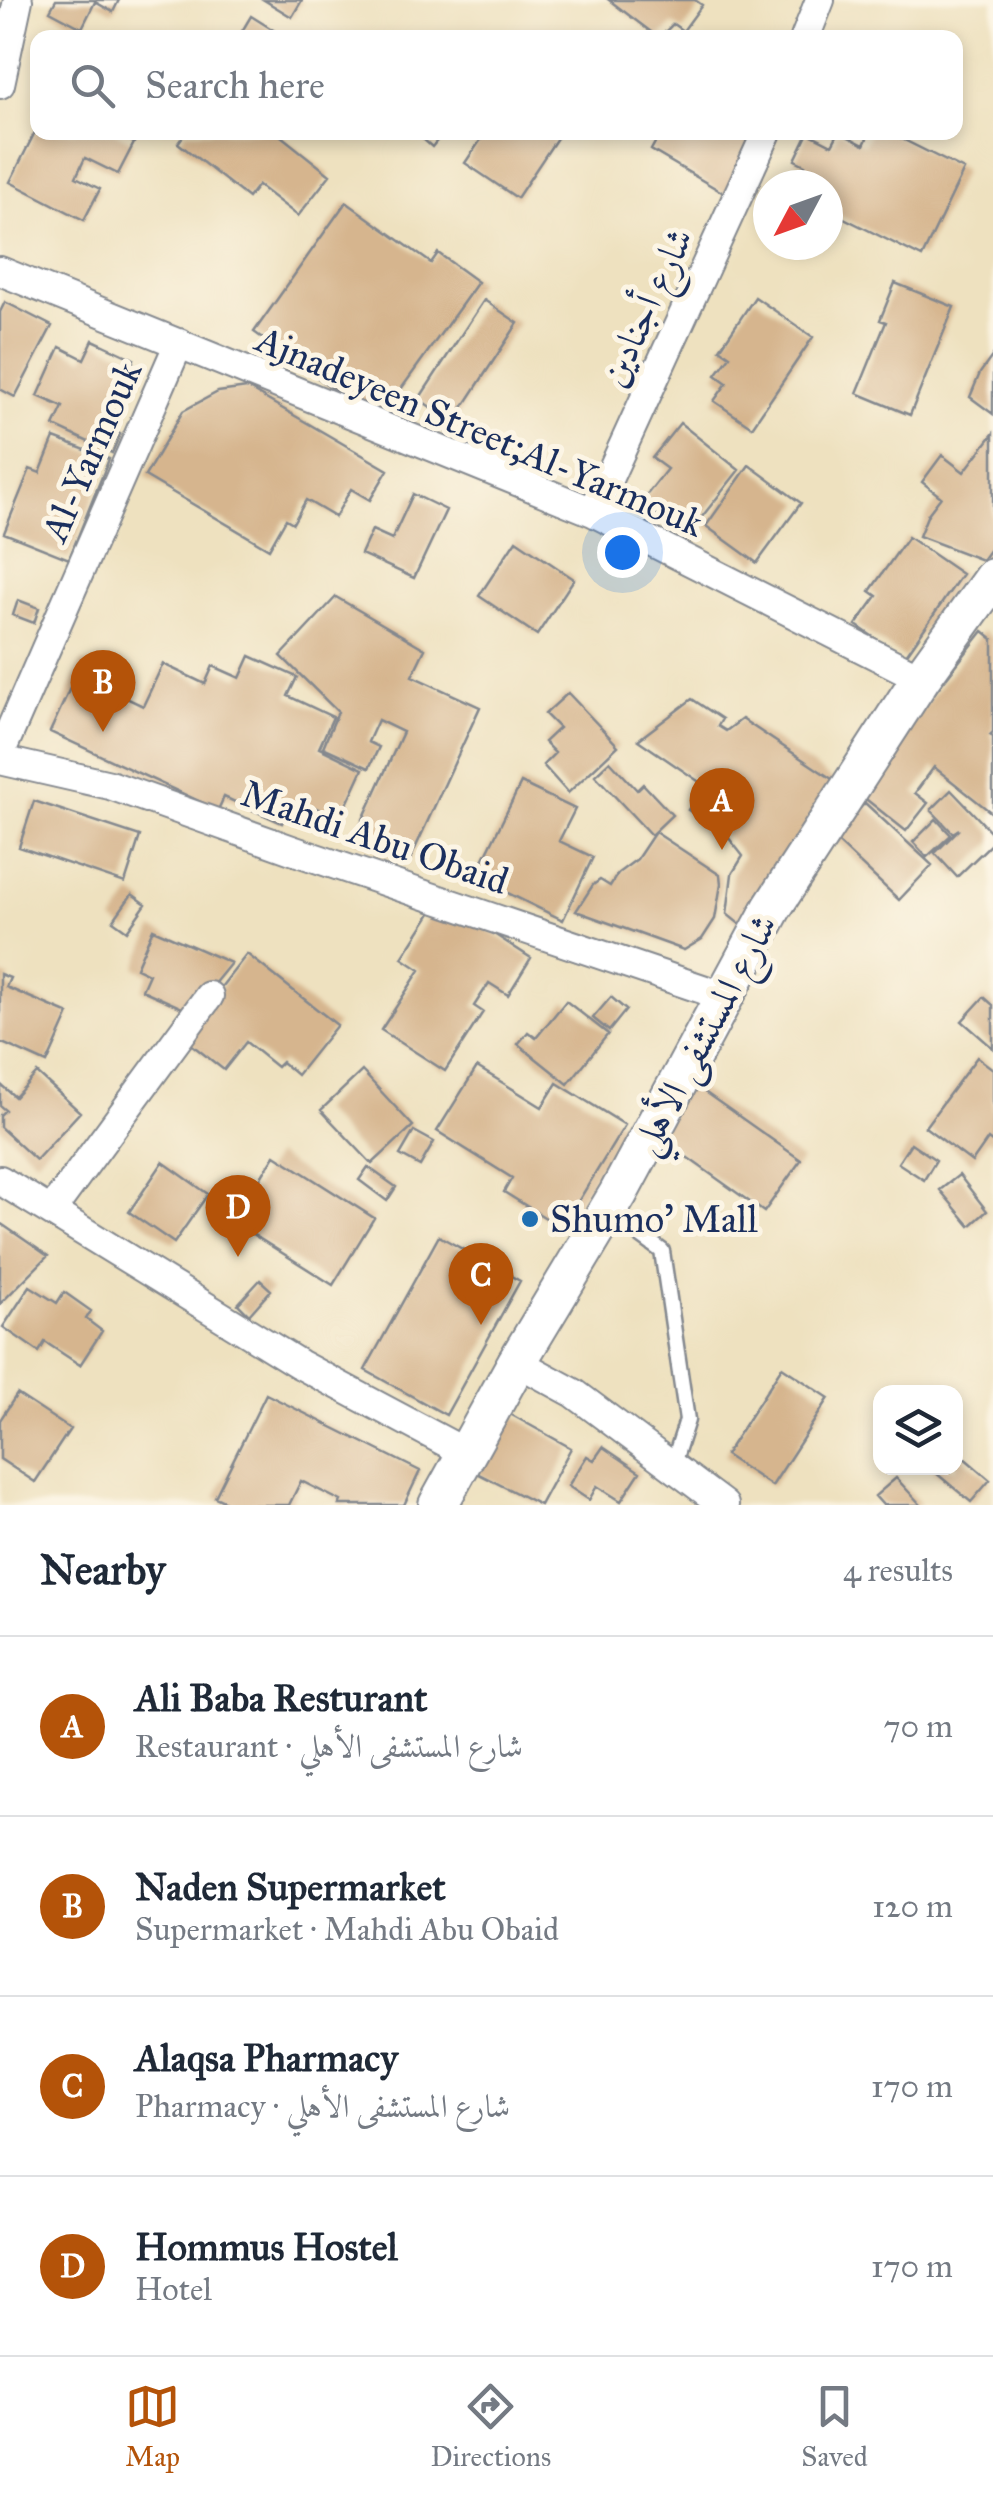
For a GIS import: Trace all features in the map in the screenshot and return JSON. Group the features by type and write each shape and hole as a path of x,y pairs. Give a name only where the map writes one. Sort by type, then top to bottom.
{"street":[{"path":"0,84 18,0"},
{"path":"808,30 820,0"},
{"name":"شارع أجنادين","path":"593,512 763,140"},
{"name":"Ajnadeyeen Street;Al-Yarmouk","path":"0,271 593,512 921,678"},
{"name":"Al-Yarmouk","path":"0,757 179,343"},
{"name":"شارع المستشفى الأهلي","path":"438,1505 517,1362 608,1212 772,908 921,678 993,578"},
{"name":"Mahdi Abu Obaid","path":"0,757 110,785 723,996"},
{"path":"51,1211 209,996"},
{"path":"0,1180 299,1364 466,1453"},
{"path":"517,1362 574,1393 724,1505"}],"lane":[{"path":"608,1212 662,1251 687,1420 672,1467"}],"building":[{"path":"56,0 119,0 113,12 95,2 82,28 50,11"},
{"path":"264,0 302,0 292,17"},
{"path":"609,0 695,0 702,5 684,30 673,24 667,30 648,30"},
{"path":"251,16 273,30 243,30"},
{"path":"31,140 134,143 118,174 85,158 76,177 100,189 84,220 10,182"},
{"path":"286,140 330,175 298,216 258,185 248,198 178,143"},
{"path":"481,140 556,140 517,198 465,163"},
{"path":"657,140 747,140 755,145 727,195 651,150"},
{"path":"805,140 822,140 832,145 835,140 854,140 864,145 866,140 904,140 964,170 922,257 843,218 843,170 803,170 805,165 795,160"},
{"path":"346,202 431,263 438,253 478,282 378,421 254,332"},
{"path":"895,283 954,307 910,415 857,393 886,322 880,320"},
{"path":"755,297 813,337 752,427 714,401 727,383 716,375 730,356 720,349"},
{"path":"484,300 518,323 447,432 439,426 445,417 419,399"},
{"path":"5,302 52,326 15,397 0,389 0,312"},
{"path":"93,340 134,359 103,425 120,434 112,453 54,426 63,407 38,396 60,347 84,359"},
{"path":"993,355 993,414 970,397"},
{"path":"247,388 388,470 370,500 351,489 335,517 306,500 293,523 286,519 269,549 145,476 183,411 218,392"},
{"path":"680,423 739,470 686,537 641,502 667,469 652,458"},
{"path":"993,434 993,545 982,560 919,536 941,497 922,482 942,455 964,472"},
{"path":"54,438 109,459 69,559 4,533 30,469 40,473"},
{"path":"749,465 801,503 757,563 706,526"},
{"path":"413,494 446,510 414,578 361,554 372,530 392,539"},
{"path":"908,537 962,574 904,658 856,625 877,596 870,591"},
{"path":"516,540 574,579 537,635 479,596"},
{"path":"336,597 425,649 412,676 480,707 408,864 354,839 403,732 378,720 368,742 379,747 369,768 323,747 338,712 281,656"},
{"path":"18,600 39,608 34,623 13,615"},
{"path":"983,631 993,639 993,814 934,767 915,793 928,803 906,831 857,792"},
{"path":"250,656 297,677 288,696 333,717 319,748 363,769 340,819 316,808 312,817 290,806 282,823 224,797 218,810 50,732 82,662 130,684 124,697 143,706 163,664 205,684 213,666 240,678"},
{"path":"568,693 618,746 568,793 543,765 555,753 544,742 559,728 545,714"},
{"path":"692,699 722,719 718,726 726,731 742,719 835,781 743,927 727,914 732,874 743,856 728,837 688,810 704,785 638,740"},
{"path":"610,761 637,790 643,784 672,815 651,835 595,775"},
{"path":"521,783 575,809 559,841 593,857 563,920 475,877"},
{"path":"951,790 993,834 993,842 957,877 935,853 959,829 953,833 931,810"},
{"path":"34,801 140,836 125,883 19,847"},
{"path":"865,803 932,865 899,900 833,838"},
{"path":"936,819 951,835 927,857 913,842"},
{"path":"655,832 720,875 715,919 702,939 684,950 576,911 593,885 600,880 610,886 618,873 637,859"},
{"path":"132,894 146,904 127,931 113,921"},
{"path":"440,899 531,958 508,995 489,983 474,1006 483,1012 445,1071 381,1030 420,970 402,958"},
{"path":"153,929 231,963 191,1012 142,990 149,974 136,968"},
{"path":"247,954 337,1025 297,1075 282,1062 277,1067 246,1042 224,1070 182,1037"},
{"path":"0,974 10,978 6,987 69,1014 47,1063 0,1042"},
{"path":"611,997 626,1010 609,1031 593,1018"},
{"path":"984,997 993,1005 993,1048 962,1021"},
{"path":"566,1001 608,1034 568,1084 518,1044 528,1032 536,1038"},
{"path":"977,1057 993,1069 993,1143 988,1139 972,1162 925,1127"},
{"path":"477,1067 542,1107 557,1083 625,1125 562,1228 504,1192 512,1178 437,1131"},
{"path":"362,1071 413,1126 372,1164 321,1110"},
{"path":"37,1073 80,1112 36,1160 0,1127 0,1115 5,1110 0,1106 0,1084 15,1097"},
{"path":"689,1081 801,1160 764,1212 653,1133"},
{"path":"414,1131 434,1142 420,1166 400,1155"},
{"path":"911,1143 936,1160 924,1180 898,1163"},
{"path":"275,1155 374,1218 333,1285 233,1222"},
{"path":"163,1162 208,1194 174,1243 129,1212"},
{"path":"368,1167 396,1187 387,1201 359,1180"},
{"path":"959,1175 987,1211 970,1226 940,1190"},
{"path":"0,1223 48,1256 0,1304"},
{"path":"439,1236 520,1281 446,1415 365,1370"},
{"path":"260,1280 271,1290 249,1315 238,1304"},
{"path":"30,1286 57,1303 64,1292 91,1311 86,1319 102,1331 80,1365 45,1342 39,1352 3,1327"},
{"path":"782,1367 829,1398 772,1486 725,1455"},
{"path":"17,1394 70,1429 35,1482 0,1459 0,1420"},
{"path":"266,1394 420,1471 404,1505 339,1505 341,1501 301,1481 289,1505 232,1505 215,1497"},
{"path":"510,1414 571,1448 540,1505 477,1473"},
{"path":"603,1447 640,1472 621,1501 597,1486 589,1500 568,1486 587,1456 594,1460"},
{"path":"963,1457 990,1480 971,1502 938,1475 963,1475"},
{"path":"896,1478 921,1505 883,1505 875,1496"}],"place":[{"name":"Naden Supermarket","path":"103,732"},
{"name":"Ali Baba Resturant","path":"722,850"},
{"name":"Shumo' Mall","path":"530,1219"},
{"name":"Hommus Hostel","path":"238,1257"},
{"name":"Alaqsa Pharmacy","path":"481,1325"}]}
